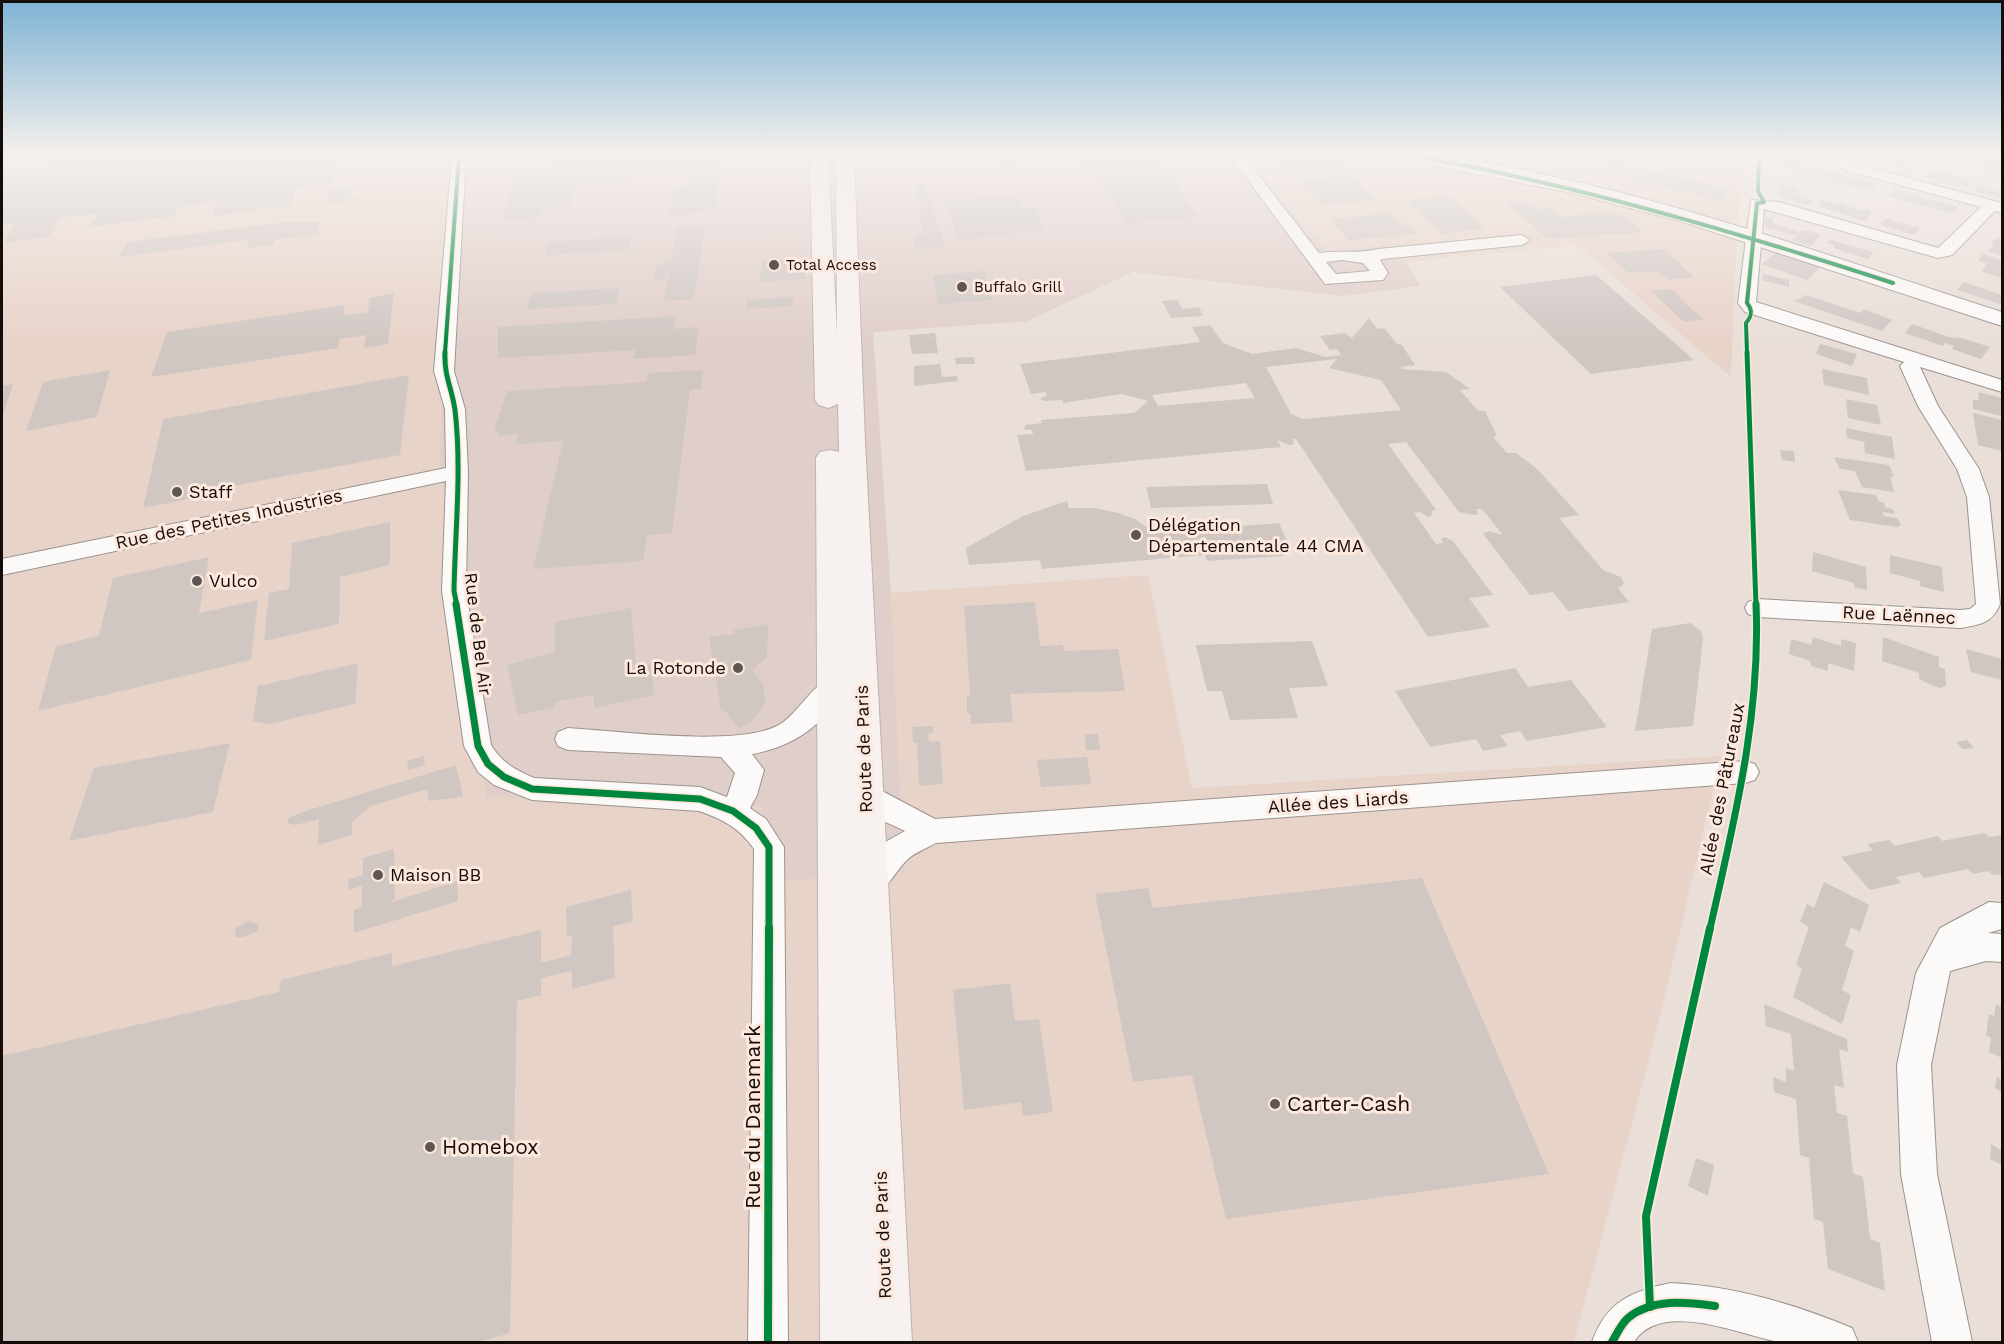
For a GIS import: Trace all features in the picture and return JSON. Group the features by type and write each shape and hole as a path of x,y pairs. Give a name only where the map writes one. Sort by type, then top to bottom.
{"main road":[{"name":"Route de Paris","path":"821,219 830,451 846,1342"},
{"name":"Route de Paris","path":"847,219 865,793 887,1342"}],"street":[{"name":"Rue de Bel Air","path":"453,219 444,371 455,409 457,472 454,591 467,663 478,746 488,764 504,777 532,789 700,799 733,811 756,828 769,848 771,892"},
{"path":"1284,219 1331,280 1377,276 1377,266 1369,259"},
{"path":"1688,219 1755,237 2002,319"},
{"path":"1756,219 1748,303 1751,308 2002,386"},
{"path":"1821,219 1938,253 1946,251 1983,219"},
{"path":"1314,259 1334,256 1369,259 1378,254 1522,240"},
{"name":"Rue Laënnec","path":"1757,608 1960,619 1975,617 1985,612 1988,604 1978,497 1974,482 1928,406 1910,366 1915,360"},
{"name":"Rue des Petites Industries","path":"2,567 457,472"},
{"path":"568,739 728,747 757,743 784,735 798,727 834,686"},
{"path":"728,747 750,770 743,795 733,811"},
{"name":"Allée des Liards","path":"870,883 897,850 932,831 1744,772"},
{"path":"865,793 882,806 932,831"},
{"name":"Rue du Danemark","path":"768,1342 771,892"},
{"path":"1952,1342 1919,1174 1914,1065 1932,973 1951,938 1989,916 2002,916"},
{"path":"1940,959 1986,947 2002,948"},
{"path":"1612,1342 1627,1319 1650,1307 1677,1300 1715,1306 1838,1342"}],"shaded area":[{"path":"2,219 450,219 439,458 486,797 763,807 759,883 904,872 891,593 1148,575 1192,788 1721,756 1658,1025 1574,1342 2,1342"},
{"path":"450,219 1301,219 1328,250 1393,244 1421,286 1342,296 1133,272 1027,321 873,332 891,593 904,872 759,883 763,807 486,797 439,458"},
{"path":"1301,219 1737,219 1731,377 1577,245 1405,262 1393,244 1328,250"}],"building":[{"path":"2,219 59,219 48,237 4,243 15,223 2,225"},
{"path":"95,219 153,219 90,227"},
{"path":"921,219 935,219 945,247 916,250 913,235 923,234"},
{"path":"951,219 1040,219 1044,229 958,240"},
{"path":"1125,219 1178,219 1127,223"},
{"path":"1331,219 1397,219 1404,227 1410,226 1417,234 1348,240"},
{"path":"1426,219 1475,219 1485,228 1441,234"},
{"path":"1525,219 1627,219 1643,232 1548,239"},
{"path":"1765,219 1772,219 1773,223 1799,232 1806,230 1821,235 1811,246 1792,240 1797,236 1765,227"},
{"path":"1885,219 1888,219 1920,228 1914,235 1880,225"},
{"path":"320,221 318,234 275,240 274,244 247,248 249,240 119,257 127,242 279,223"},
{"path":"705,226 694,299 664,301 669,273 665,273 664,279 654,279 656,266 662,266 663,261 671,261 677,228"},
{"path":"632,237 629,250 545,255 549,242"},
{"path":"1830,239 1874,252 1868,259 1833,248 1835,246 1827,243"},
{"path":"2002,239 2002,256 1988,251 1994,244 1991,243 1993,240"},
{"path":"1664,249 1694,277 1668,280 1657,271 1628,273 1607,253"},
{"path":"1777,252 1821,267 1807,280 1762,264"},
{"path":"1983,254 2002,260 2002,278 1982,272 1987,263 1978,261"},
{"path":"805,259 805,279 760,282 762,261"},
{"name":"Buffalo Grill","path":"985,271 992,300 938,304 933,275"},
{"path":"1763,274 1789,280 1789,287 1762,280"},
{"path":"1596,275 1694,360 1591,374 1500,287"},
{"path":"1964,282 2002,295 2000,304 1957,290"},
{"path":"620,288 616,304 527,309 532,293"},
{"path":"1671,289 1704,319 1684,322 1651,291"},
{"path":"394,293 388,344 364,348 366,335 340,339 338,348 151,377 167,332 345,305 343,316 368,312 370,298"},
{"path":"1807,295 1860,313 1864,309 1892,320 1882,331 1794,301"},
{"path":"793,297 793,306 746,309 747,300"},
{"path":"1177,300 1183,309 1199,307 1203,316 1171,318 1162,301"},
{"path":"676,316 674,329 699,327 695,355 633,359 635,350 498,358 498,327"},
{"path":"1369,318 1377,329 1384,328 1397,344 1402,345 1415,365 1401,367 1402,369 1446,372 1470,389 1460,390 1478,411 1485,411 1497,436 1493,437 1507,453 1516,453 1536,468 1579,515 1559,518 1603,570 1621,577 1624,584 1618,588 1629,602 1568,611 1553,592 1530,595 1483,534 1489,531 1503,535 1482,509 1476,509 1478,514 1475,515 1459,512 1406,442 1388,444 1436,510 1431,511 1432,515 1429,517 1420,512 1414,513 1436,544 1443,543 1441,539 1445,537 1453,541 1493,595 1469,598 1490,627 1428,637 1296,439 1293,439 1294,444 1289,445 1277,440 1281,447 1026,471 1017,435 1033,434 1032,430 1024,429 1026,425 1042,423 1041,420 1134,413 1148,401 1122,394 1063,403 1062,400 1044,401 1040,398 1047,396 1046,392 1031,394 1020,364 1200,342 1192,327 1210,325 1223,343 1252,354 1296,348 1325,357 1341,355 1337,349 1330,350 1320,336 1345,333 1352,338","holes":["1337,359 1329,368 1381,380 1401,410 1303,419 1291,414 1266,367","1246,383 1255,398 1158,406 1152,395"]},
{"path":"1912,324 1949,337 1961,338 1990,347 1981,359 1952,349 1954,346 1945,343 1943,346 1905,333"},
{"path":"935,333 938,353 912,354 909,335"},
{"path":"1820,344 1857,354 1852,366 1816,354"},
{"path":"974,357 975,364 956,364 955,358"},
{"path":"940,364 942,377 957,376 958,381 914,386 914,366"},
{"path":"1822,369 1867,378 1869,395 1824,385"},
{"path":"110,370 97,417 26,431 43,382"},
{"path":"703,370 701,389 690,390 672,533 647,535 643,561 533,569 563,441 516,444 518,434 498,436 499,431 494,431 507,391 646,382 648,373"},
{"path":"409,375 400,455 204,491 204,496 143,508 163,419"},
{"path":"13,384 2,418 2,386"},
{"path":"1978,392 2002,398 2002,416 1973,409 1973,399 1979,401"},
{"path":"1846,399 1877,405 1881,425 1848,418"},
{"path":"1973,413 2002,420 2002,451 1978,445"},
{"path":"1846,428 1892,437 1895,459 1865,453 1864,442 1847,438"},
{"path":"1780,450 1794,451 1795,462 1782,460"},
{"path":"1834,457 1889,465 1894,477 1890,476 1894,492 1862,487 1855,471 1840,469"},
{"path":"1267,484 1273,504 1151,508 1146,487"},
{"path":"1838,490 1876,495 1879,502 1883,502 1886,508 1892,509 1895,514 1882,512 1884,516 1897,518 1901,525 1897,527 1850,520"},
{"name":"Délégation Départementale 44 CMA","path":"1067,501 1069,508 1095,508 1135,519 1156,533 1279,523 1290,548 1280,549 1284,556 1207,561 1205,555 1042,569 1040,560 969,565 966,548 1023,516"},
{"path":"390,522 390,565 340,577 339,624 264,641 269,593 289,589 292,543"},
{"path":"1813,552 1866,567 1867,590 1854,587 1854,583 1812,571"},
{"path":"1890,555 1942,567 1944,592 1920,586 1920,581 1890,573"},
{"path":"209,557 199,613 258,600 251,660 38,711 56,646 99,636 113,578"},
{"path":"1035,602 1040,646 1063,645 1064,651 1118,649 1125,691 1010,694 1013,722 971,724 971,715 967,712 967,697 970,694 964,606"},
{"path":"631,608 636,667 651,664 654,695 594,708 594,695 555,702 555,707 518,715 507,665 555,652 555,622"},
{"path":"1690,623 1701,631 1703,639 1693,726 1635,731 1652,629"},
{"path":"768,624 767,657 752,670 764,685 765,704 755,718 740,729 725,711 721,711 709,636 733,635 734,630"},
{"path":"1813,637 1841,646 1841,639 1856,643 1854,671 1828,663 1828,671 1811,666 1810,661 1789,654 1791,639 1811,645"},
{"path":"1883,637 1939,657 1939,667 1945,669 1946,686 1940,688 1924,682 1919,678 1919,673 1882,661"},
{"path":"1312,641 1328,686 1289,688 1298,718 1230,720 1222,691 1207,691 1196,645"},
{"path":"1966,649 2002,659 2002,680 1971,672"},
{"path":"358,663 355,704 269,724 253,721 258,686"},
{"path":"1515,668 1528,687 1571,680 1607,727 1527,741 1520,731 1500,735 1508,746 1483,751 1476,739 1430,747 1395,691"},
{"path":"933,726 933,733 928,733 929,742 940,741 943,784 919,786 917,743 913,743 912,727"},
{"path":"1085,734 1098,734 1100,750 1086,750"},
{"path":"1967,740 1974,748 1963,749 1956,742"},
{"path":"230,743 213,812 69,841 94,768"},
{"path":"424,756 425,765 409,770 407,761"},
{"path":"1087,757 1091,784 1041,787 1037,760"},
{"path":"456,765 463,797 429,801 427,789 371,806 352,822 352,835 318,845 319,819 295,825 287,823 289,818 299,813"},
{"path":"1984,833 1989,837 2002,835 2002,874 1993,875 1988,871 1973,874 1968,869 1924,878 1919,872 1896,877 1901,883 1870,890 1841,857 1873,850 1867,844 1889,840 1895,846 1938,836 1942,841"},
{"path":"394,849 395,897 392,902 457,881 458,901 354,933 354,910 362,907 362,886 348,890 349,879 363,875 363,858"},
{"path":"1422,878 1549,1174 1226,1219 1192,1075 1133,1082 1095,894 1148,888 1153,908"},
{"path":"1824,882 1869,905 1860,932 1851,927 1845,946 1854,951 1842,990 1851,995 1842,1024 1793,997 1802,968 1796,965 1809,927 1800,922 1807,904 1814,908"},
{"path":"631,890 633,922 613,926 615,978 572,989 572,971 541,978 541,995 517,1001 510,1333 479,1342 2,1342 2,1056 279,992 281,980 392,953 392,966 541,930 541,963 571,955 572,936 567,937 566,907"},
{"path":"248,921 259,924 258,931 244,937 235,937 236,928"},
{"path":"1010,983 1015,1021 1039,1019 1053,1112 1023,1116 1021,1102 964,1110 953,990"},
{"path":"1764,1004 1847,1039 1848,1052 1839,1049 1844,1088 1834,1085 1837,1113 1847,1116 1853,1173 1863,1177 1870,1239 1880,1243 1885,1291 1828,1269 1823,1222 1814,1219 1809,1158 1800,1155 1796,1099 1774,1092 1773,1077 1786,1082 1786,1068 1794,1071 1791,1034 1766,1026"},
{"path":"1996,1004 2002,1007 2002,1058 1989,1052 1991,1038 1986,1035 1989,1014 1994,1016"},
{"path":"1997,1077 2002,1080 2002,1092 1995,1088"},
{"path":"1991,1144 2002,1151 2002,1165 1990,1159"},
{"path":"1696,1158 1714,1165 1708,1196 1688,1186"}],"cycle path":[{"path":"453,219 444,371 455,409 457,472 454,591 467,663 478,746 488,764 504,777 532,789 700,799 733,811 756,828 769,847 768,1342"},
{"path":"1687,219 1893,283"},
{"name":"Allée des Pâtureaux","path":"1650,1307 1646,1216 1745,772 1754,708 1758,648 1746,323 1751,317 1751,308 1747,303 1755,219"},
{"path":"1612,1342 1628,1318 1648,1307 1670,1303 1715,1306"}],"place":[{"name":"Total Access","path":"774,265"},
{"name":"Buffalo Grill","path":"962,287"},
{"name":"Staff","path":"177,492"},
{"name":"Délégation Départementale 44 CMA","path":"1136,535"},
{"name":"Vulco","path":"197,581"},
{"name":"La Rotonde","path":"738,668"},
{"name":"Maison BB","path":"378,875"},
{"name":"Carter-Cash","path":"1275,1104"},
{"name":"Homebox","path":"430,1147"}]}
